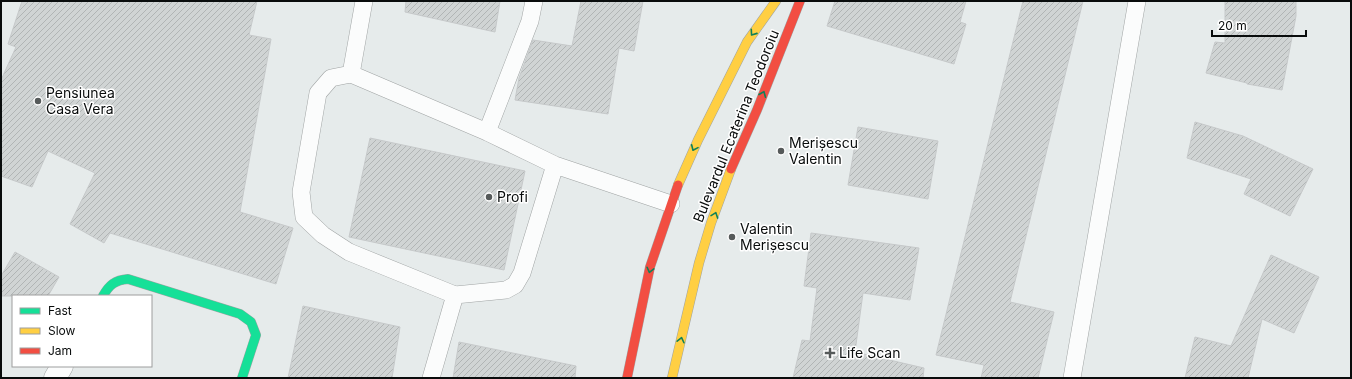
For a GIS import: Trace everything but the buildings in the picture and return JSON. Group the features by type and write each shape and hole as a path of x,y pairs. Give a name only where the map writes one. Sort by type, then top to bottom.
{"main road":[{"name":"Bulevardul Ecaterina Teodoroiu","path":"628,378 650,267 676,190 698,140 744,48 776,1"},
{"name":"Bulevardul Ecaterina Teodoroiu","path":"672,378 699,263 711,223 735,157 757,110 800,1"},
{"path":"104,295 109,285 117,280 128,279 240,314 251,322 256,335 242,378"}],"street":[{"path":"55,378 61,367"}],"lane":[{"path":"351,74 364,1"},
{"path":"487,132 530,21 534,1"},
{"path":"1072,378 1137,1"},
{"path":"555,165 522,272 515,285 506,290 455,294 349,252 323,235 304,216 301,192 318,94 331,78 351,74 487,132 555,165 671,204"},
{"path":"431,378 455,294"}],"traffic: fast":[{"path":"104,295 113,284 128,279 240,314 251,322 256,335 242,378"}],"traffic: slow":[{"path":"678,185 698,140 747,42 776,1"},
{"path":"672,378 699,263 711,223 731,169"}],"traffic: jam":[{"path":"731,169 757,110 800,1"},
{"path":"627,378 650,267 678,185"}],"place":[{"name":"Pensiunea Casa Vera","path":"38,101"},
{"name":"Merișescu Valentin","path":"781,151"},
{"name":"Profi","path":"489,197"},
{"name":"Valentin Merișescu","path":"732,237"},
{"name":"Life Scan","path":"830,353"}]}
